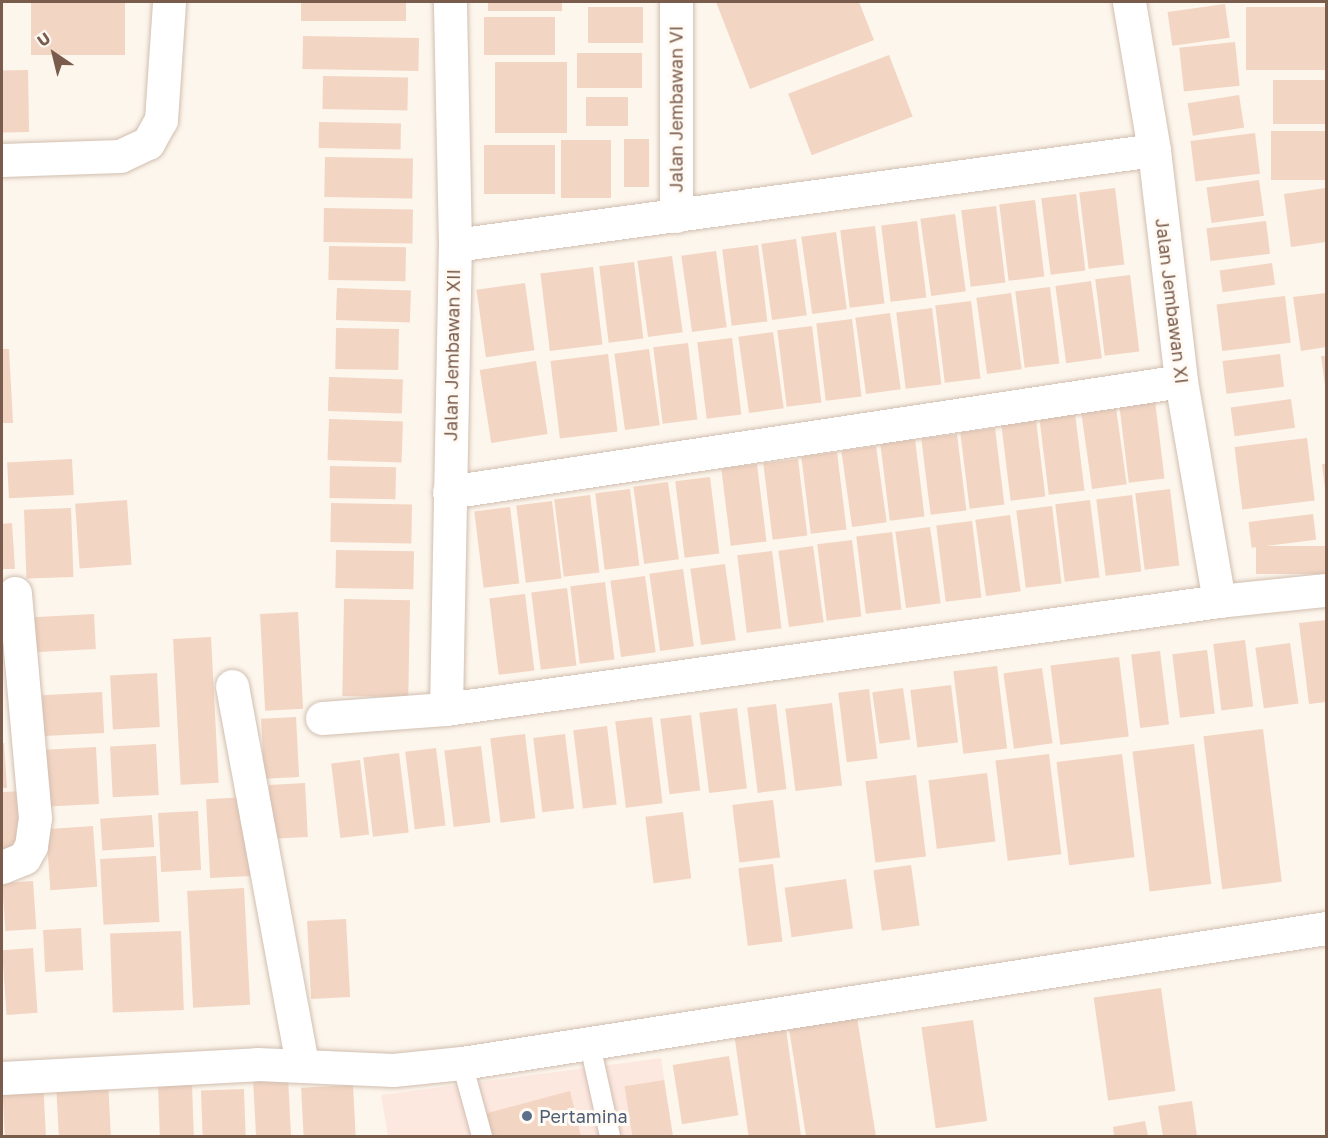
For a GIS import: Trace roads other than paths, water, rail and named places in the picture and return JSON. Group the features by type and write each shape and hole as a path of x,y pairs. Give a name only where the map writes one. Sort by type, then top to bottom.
{"street":[{"path":"2,160 120,156 148,143 161,120 169,2"},
{"name":"Jalan Jembawan XII","path":"446,709 455,245 450,2"},
{"name":"Jalan Jembawan VI","path":"676,2 676,216"},
{"name":"Jalan Jembawan XI","path":"1129,2 1154,150 1181,381 1219,601"},
{"path":"455,245 1154,150"},
{"path":"449,492 1181,381"},
{"path":"322,718 446,709 1219,601 1326,590"},
{"path":"2,867 24,858 31,846 35,818 15,593"},
{"path":"232,686 302,1065"},
{"path":"2,1078 257,1064 393,1070 462,1063 590,1046 712,1022 1326,928"}],"lane":[{"path":"590,1046 610,1137"},
{"path":"462,1063 482,1137"}],"place":[{"name":"Pertamina","path":"527,1116"}]}
